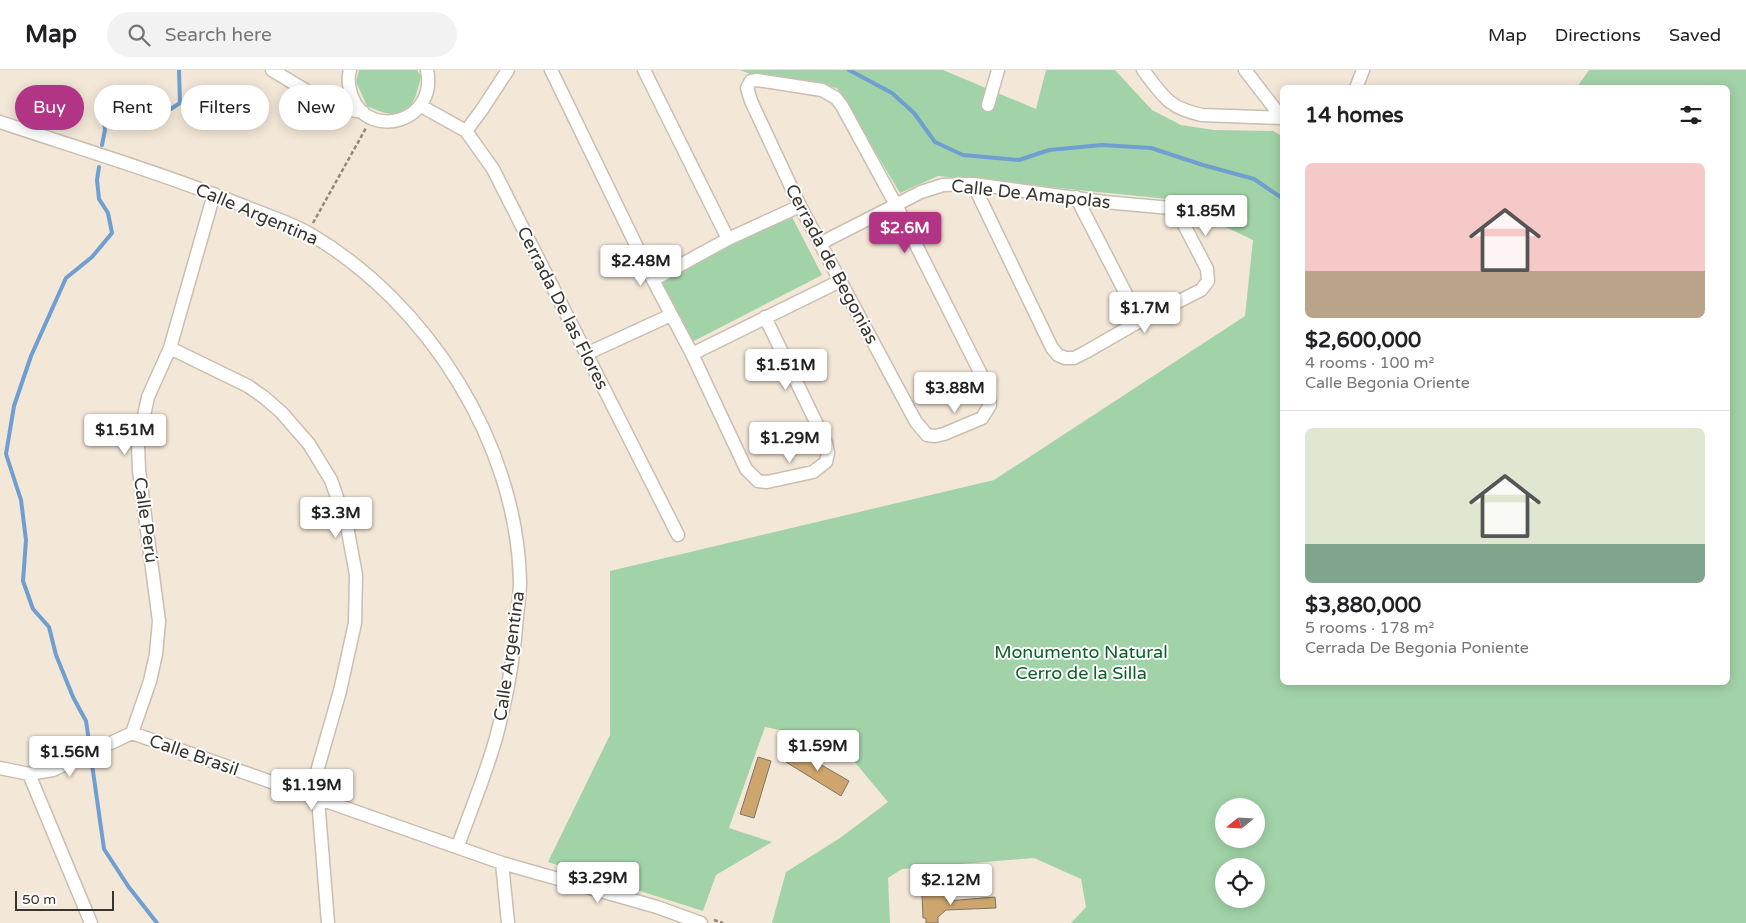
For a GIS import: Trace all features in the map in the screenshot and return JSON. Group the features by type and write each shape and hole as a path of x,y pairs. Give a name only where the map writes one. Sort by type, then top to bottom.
{"street":[{"path":"272,70 339,108 382,121 398,120 413,114 421,106 427,94 429,80 427,70"},
{"path":"350,70 349,88 354,101 367,115"},
{"path":"466,131 481,112 508,70"},
{"path":"551,70 670,315 692,354 746,469 758,481 766,482 813,472 826,462 828,453 826,443 765,317"},
{"path":"644,70 728,239"},
{"path":"988,105 998,70"},
{"path":"1143,70 1167,100 1178,108 1202,115 1280,118"},
{"path":"1245,70 1280,115"},
{"name":"Cerrada de Begonias","path":"757,80 822,90 829,93 842,106 896,205 987,386 990,405 982,418 935,436 927,435 916,422 800,206 751,101 747,88 752,81 757,80"},
{"name":"Cerrada De las Flores","path":"421,106 466,131 493,169 678,536"},
{"name":"Calle Argentina","path":"0,122 214,194 308,232 368,275 388,292 424,333 453,374 480,421 510,499 517,544 520,582 516,637 497,735 458,846"},
{"path":"973,184 1052,348 1058,355 1065,358 1074,358 1140,321 1076,198"},
{"name":"Calle De Amapolas","path":"821,243 921,192 944,185 973,184 1105,202 1170,208 1180,217 1203,260 1207,269 1208,281 1201,290 1140,321"},
{"name":"Calle Perú","path":"132,733 154,663 159,621 139,470 138,444 148,397 170,348 214,194"},
{"path":"653,280 728,239 800,206"},
{"path":"692,354 840,281"},
{"path":"586,354 670,315"},
{"path":"170,348 248,386 282,413 309,444 331,480 347,526 356,575 355,623 314,797 328,923"},
{"name":"Calle Brasil","path":"0,768 29,774 53,770 132,733 502,863 656,907 701,923"},
{"path":"29,774 91,923"},
{"path":"502,863 508,923"}],"path":[{"path":"308,232 367,115"}],"green space":[{"path":"359,70 417,70 421,76 418,89 410,107 405,112 390,114 367,106 356,82"},
{"name":"Monumento Natural Cerro de la Silla","path":"740,70 943,70 1036,109 1046,70 1115,70 1152,110 1181,125 1214,130 1273,131 1280,135 1280,685 1730,685 1730,85 1578,85 1589,70 1746,70 1746,923 1071,923 1086,907 1081,879 1034,858 902,869 888,878 890,923 772,923 786,872 840,838 888,802 838,742 765,727 729,828 772,842 716,875 703,911 548,862 610,735 610,571 994,480 1245,316 1253,240 1204,217 1178,200 938,176 900,193 837,88 760,78"},
{"path":"790,213 822,275 690,343 659,281"}],"building":[{"path":"794,749 849,781 841,796 786,762"},
{"path":"758,757 771,761 754,818 740,814"},
{"path":"946,894 947,901 995,897 996,908 946,910 938,917 938,923 926,923 926,918 923,918 922,895"}],"waterway":[{"path":"102,145 105,130 102,107 115,90 140,95 150,107 166,112 180,103 179,70"},
{"path":"849,70 892,93 914,113 935,142 963,155 1019,160 1049,150 1102,145 1151,148 1254,179 1280,197"},
{"path":"89,741 86,721 73,697 56,655 49,627 33,609 23,581 26,540 21,500 6,454 14,406 31,356 66,278 92,257 112,233 108,213 99,199 97,180 99,167"},
{"path":"92,764 104,849 128,886 157,923"}]}
